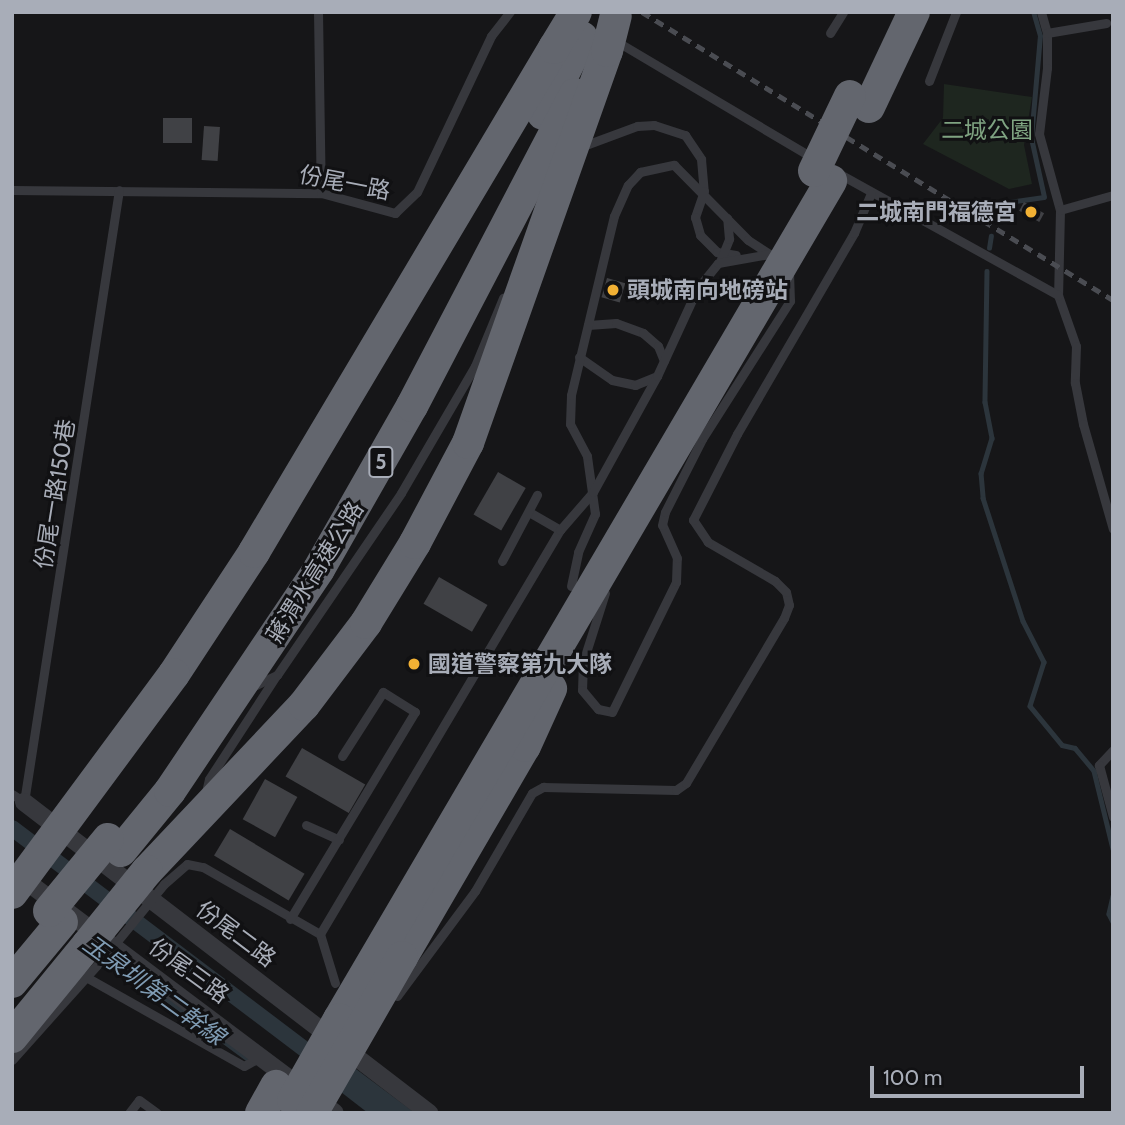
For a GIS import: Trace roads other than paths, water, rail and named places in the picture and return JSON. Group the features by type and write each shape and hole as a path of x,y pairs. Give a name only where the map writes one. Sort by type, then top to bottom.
{"highway":[{"path":"859,102 891,12"},
{"path":"279,1106 332,1003 571,586 766,257 822,176 859,102 914,12"},
{"path":"12,1037 97,950 156,878 202,811 312,695 366,623 415,543 468,443 572,151 591,27"},
{"path":"12,893 174,674 591,27"},
{"name":"蔣渭水高速公路","path":"12,982 55,916 115,845 170,791 237,694 365,490 591,27"},
{"name":"蔣渭水高速公路","path":"115,845 297,573 444,310 591,27"},
{"path":"332,1003 697,405 766,257"},
{"path":"279,1106 402,957 525,746 614,545"},
{"name":"蔣渭水高速公路","path":"12,952 55,916"}],"street":[{"name":"份尾二路","path":"18,798 429,1113"},
{"name":"份尾三路","path":"12,871 335,1113"}],"lane":[{"path":"318,12 321,193"},
{"name":"份尾一路","path":"12,190 321,193 384,214 402,210 417,192 491,36 510,12"},
{"path":"830,33 844,12"},
{"path":"929,80 956,12"},
{"path":"1041,12 1047,33 1039,134 1060,210 1058,295 1073,335 1075,383 1083,424 1113,528"},
{"path":"1047,33 1106,23"},
{"path":"591,27 871,193 1058,295"},
{"path":"572,151 619,129 654,125 672,129 696,146 704,191 696,207 697,227 708,245 724,254 766,257"},
{"path":"571,586 578,552 595,514 587,456 570,424 579,358 614,216 628,185 640,172 674,165 704,191 748,240 791,276 790,301 702,439 665,512 662,525 677,558 676,582 612,712 598,709 582,690 583,662 597,616 697,405"},
{"path":"530,232 540,207 561,183"},
{"name":"份尾一路150巷","path":"18,798 119,190"},
{"path":"393,1001 475,891 532,793 543,787 676,790 686,783 789,604 786,592 775,581 700,535 693,520 737,434 854,233 871,193"},
{"path":"1060,210 1113,195"},
{"path":"332,1003 320,934 560,530 593,492 657,376 697,289 724,254 729,239 726,217"},
{"path":"718,263 766,257"},
{"path":"202,811 209,779 411,478 475,366 509,283"},
{"path":"588,325 616,323 643,333 658,346 664,361"},
{"path":"579,358 612,380 635,385 657,376"},
{"path":"502,561 537,495"},
{"path":"529,512 560,530"},
{"path":"237,694 277,675"},
{"path":"290,919 415,712 383,692 342,756"},
{"path":"1113,750 1099,765 1113,817"},
{"path":"306,825 339,839"},
{"path":"156,878 180,867 195,864 320,934"},
{"path":"12,1060 86,977 97,950"},
{"path":"86,977 244,1066 261,1055"},
{"path":"356,1057 379,1022"},
{"path":"129,1113 139,1100 157,1113"}],"waterway":[{"path":"993,216 995,204 1044,197 1031,138 1040,36 1033,12"},
{"path":"989,248 991,236"},
{"path":"987,271 985,402 992,438 981,473 983,498 1023,621 1044,662 1030,706 1062,745 1075,748 1094,771 1113,849"},
{"path":"12,828 320,1061"},
{"path":"1113,896 1109,914 1113,922"},
{"name":"玉泉圳第二幹線","path":"107,955 252,1062"}],"railway":[{"path":"642,12 1113,300"}],"place":[{"name":"二城南門福德宮","path":"1031,212"},
{"name":"頭城南向地磅站","path":"613,290"},
{"name":"國道警察第九大隊","path":"414,664"}],"park label":[{"name":"二城公園","path":"987,130"}]}
